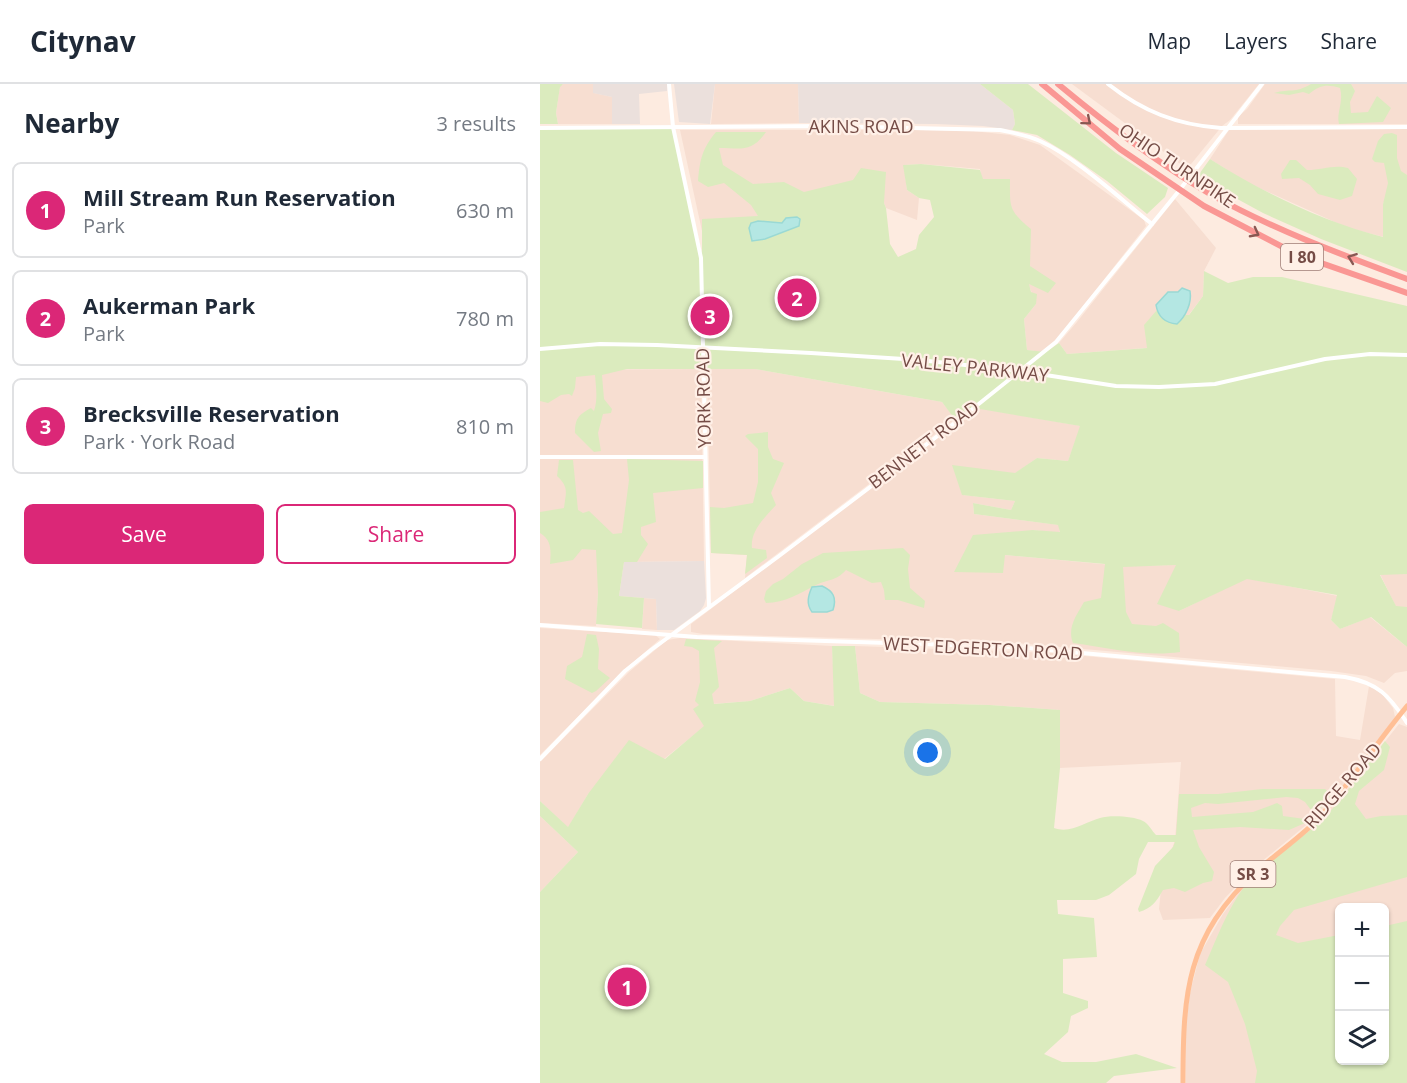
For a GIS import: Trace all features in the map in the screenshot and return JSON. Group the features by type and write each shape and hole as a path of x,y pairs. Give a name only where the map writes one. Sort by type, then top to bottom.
{"highway":[{"name":"OHIO TURNPIKE","path":"1042,84 1120,149 1204,206 1298,255 1407,293"},
{"name":"OHIO TURNPIKE","path":"1058,84 1108,125 1211,194 1305,240 1407,279"}],"main road":[{"name":"RIDGE ROAD","path":"1183,1083 1183,1023 1188,986 1201,945 1211,926 1234,893 1324,812 1362,767 1407,706"}],"street":[{"name":"YORK ROAD","path":"669,84 674,127 701,258 709,607"},
{"path":"1108,84 1123,96 1180,123 1228,128 1407,127"},
{"name":"BENNETT ROAD","path":"540,759 625,671 804,537 1056,342 1262,84"},
{"name":"AKINS ROAD","path":"540,128 935,127 998,130 1020,134 1057,149 1152,224"},
{"name":"VALLEY PARKWAY","path":"540,349 600,344 704,346 919,360 1020,371 1116,386 1192,387 1215,384 1325,358 1370,354 1407,355"},
{"path":"540,457 705,457"},
{"name":"WEST EDGERTON ROAD","path":"540,626 697,637 1016,647 1345,677 1374,685 1389,697 1407,723"}],"shaded area":[{"path":"563,84 593,84 594,93 612,97 612,124 558,124 556,113 560,86"},
{"path":"593,84 667,84 667,91 639,94 640,124 612,124 612,97 593,93"},
{"path":"674,84 715,84 710,124 679,122"},
{"path":"715,84 798,84 799,123 711,124"},
{"path":"798,84 980,84 1013,110 1015,124 1012,130 936,124 799,123"},
{"path":"1072,84 1259,84 1187,169"},
{"path":"1265,84 1407,84 1407,124 1238,124 1238,117 1247,109"},
{"path":"1407,129 1407,179 1383,203 1384,237 1348,228 1246,182 1210,159 1229,130"},
{"path":"680,130 918,130 973,131 1010,135 1040,145 1144,220 1146,226 1058,338 1042,352 1027,350 1024,319 1036,304 1028,283 1033,270 1030,266 1030,249 1018,218 982,179 980,169 921,164 904,165 907,190 919,198 917,220 886,208 884,203 782,219 702,219 702,231"},
{"path":"1175,199 1216,248 1204,271 1203,296 1178,329 1158,347 1067,354 1059,343"},
{"path":"701,369 704,561 624,562 598,593 596,626 540,623 540,370"},
{"path":"707,369 755,369 942,402 955,419 745,578 747,555 711,553"},
{"path":"977,408 1081,426 1068,461 1037,458 1016,473 963,495 1015,501 1011,510 973,503 974,514 1059,525 1060,533 1033,530 1004,555 1123,566 1177,565 1179,611 1247,578 1338,596 1331,620 1340,629 1370,617 1407,647 1407,671 1395,673 1384,683 1366,676 1331,671 1016,643 691,632 691,624"},
{"path":"704,561 706,598 704,605 700,611 674,630 657,630 656,599 619,596 624,562"},
{"path":"1380,574 1407,574 1407,607 1396,607"},
{"path":"644,598 656,599 657,630 642,629"},
{"path":"540,628 655,635 660,639 622,672 540,755"},
{"path":"680,638 832,646 835,706 804,701 790,688 750,701 699,705 705,726 664,759 588,794 568,828 540,801 540,762 629,672 667,640"},
{"path":"855,646 1052,653 1335,679 1336,736 1360,740 1369,686 1382,694 1393,708 1395,717 1352,777 1322,812 1255,867 1225,898 1210,918 1163,920 1159,909 1162,879 1175,840 1181,762 1060,768 1060,710 990,705 880,702 860,693"},
{"path":"1399,724 1407,727 1407,1083 1186,1083 1185,1032 1190,993 1200,954 1223,914 1244,886 1316,825"},
{"path":"540,816 578,852 540,892"}],"green space":[{"path":"540,84 563,84 560,87 556,113 558,124 540,124"},
{"path":"980,84 1028,84 1116,153 1168,188 1165,197 1147,214 1107,181 1070,155 1037,135 1012,130 1015,124 1013,110"},
{"path":"1311,84 1351,84 1355,91 1350,102 1351,113 1368,112 1377,96 1391,108 1383,122 1339,124 1340,88 1324,86 1309,94 1303,92 1289,95 1274,93 1296,90"},
{"path":"540,127 673,127 702,254 702,219 758,216 751,205 724,183 708,187 698,181 702,155 716,132 766,132 756,143 746,148 719,148 723,165 753,184 784,182 804,192 853,180 861,168 886,172 884,203 890,244 898,257 916,249 919,235 934,217 930,200 919,198 907,190 903,165 921,164 980,170 983,179 1010,179 1010,196 1014,212 1031,229 1030,266 1056,283 1048,293 1029,284 1031,292 1037,294 1036,304 1024,319 1027,350 1046,352 1059,343 1067,354 1147,348 1144,325 1157,310 1160,316 1180,321 1185,315 1189,315 1203,296 1204,271 1228,283 1253,277 1282,277 1407,306 1407,574 1380,575 1396,606 1407,607 1407,647 1371,617 1340,629 1331,620 1337,595 1247,579 1179,611 1157,604 1176,565 1123,567 1126,612 1132,624 1156,626 1163,623 1179,633 1180,652 1140,653 1073,643 1072,627 1084,602 1101,598 1105,564 1005,555 1003,573 954,572 973,535 1033,530 1060,532 1058,525 974,514 973,503 1011,510 1015,501 962,495 952,465 1015,473 1037,458 1068,461 1080,426 974,408 956,421 942,402 755,369 627,369 602,375 604,399 612,409 611,413 603,414 598,433 601,451 594,452 575,433 580,415 591,408 594,411 595,375 576,377 572,396 561,395 548,403 540,401"},
{"path":"1384,134 1397,135 1397,158 1401,171 1407,175 1407,272 1321,239 1263,213 1197,177 1210,159 1294,205 1360,231 1383,237 1383,204 1388,183 1384,163 1375,162 1372,159 1378,141"},
{"path":"1290,160 1296,160 1307,170 1348,168 1357,179 1352,196 1340,200 1318,194 1299,178 1282,179 1281,174"},
{"path":"768,432 768,447 773,459 784,463 771,493 776,505 767,514 753,536 752,548 766,550 767,558 745,574 747,555 711,553 710,507 724,508 753,503 758,482 758,449 745,436"},
{"path":"627,459 703,461 703,488 653,493 656,522 641,527 641,535 648,544 637,562 624,562 619,596 644,598 642,628 596,624 598,593 596,550 582,549 573,560 550,564 549,542 540,533 540,512 564,508 565,487 557,476 559,460 573,460 578,510 583,513 589,511 613,534 622,533 629,480"},
{"path":"903,548 910,555 908,569 910,588 925,601 924,608 898,600 885,600 881,582 872,583 846,570 836,578 786,599 766,603 764,599 766,591 773,584 823,553"},
{"path":"587,634 596,635 599,649 598,669 610,678 592,693 565,679 567,666 582,657"},
{"path":"686,639 722,641 714,648 719,687 712,694 714,704 750,701 790,688 804,701 834,706 832,646 855,646 860,693 880,702 990,705 1060,710 1060,768 1054,828 1066,830 1100,818 1122,816 1143,821 1156,835 1176,835 1179,794 1218,794 1262,789 1325,789 1331,797 1319,810 1311,810 1305,802 1298,798 1286,797 1218,804 1205,803 1191,808 1192,817 1253,812 1277,803 1282,806 1283,816 1305,819 1305,823 1289,830 1240,827 1193,830 1199,847 1214,872 1212,881 1185,892 1174,888 1163,890 1147,909 1139,912 1138,909 1155,866 1175,842 1148,842 1139,859 1136,874 1109,895 1096,900 1057,900 1058,914 1094,918 1097,957 1063,959 1063,993 1088,1001 1088,1008 1071,1016 1068,1032 1044,1054 1062,1062 1096,1062 1136,1054 1177,1068 1114,1076 1106,1083 540,1083 540,892 578,852 540,816 540,801 568,827 588,794 629,740 665,759 704,726 693,709 699,705 695,701 700,682 699,651 684,646"},
{"path":"1385,741 1390,747 1384,770 1359,791 1355,804 1366,819 1407,815 1407,877 1294,910 1280,926 1276,935 1298,943 1335,936 1335,1065 1389,1065 1389,925 1407,921 1407,1083 1255,1083 1257,1071 1245,1024 1228,982 1205,965 1227,915 1244,887 1324,818 1343,797"}],"water":[{"path":"786,218 800,219 799,226 765,239 752,241 749,228 751,223 758,221 782,223"},
{"path":"1182,288 1190,291 1188,309 1177,324 1169,322 1160,316 1156,305 1168,292 1178,292"},
{"path":"822,586 833,595 835,601 833,610 812,612 808,603 812,587"}],"place":[{"name":"Aukerman Park","path":"797,298"},
{"name":"Brecksville Reservation","path":"710,316"},
{"name":"Mill Stream Run Reservation","path":"627,987"}]}
